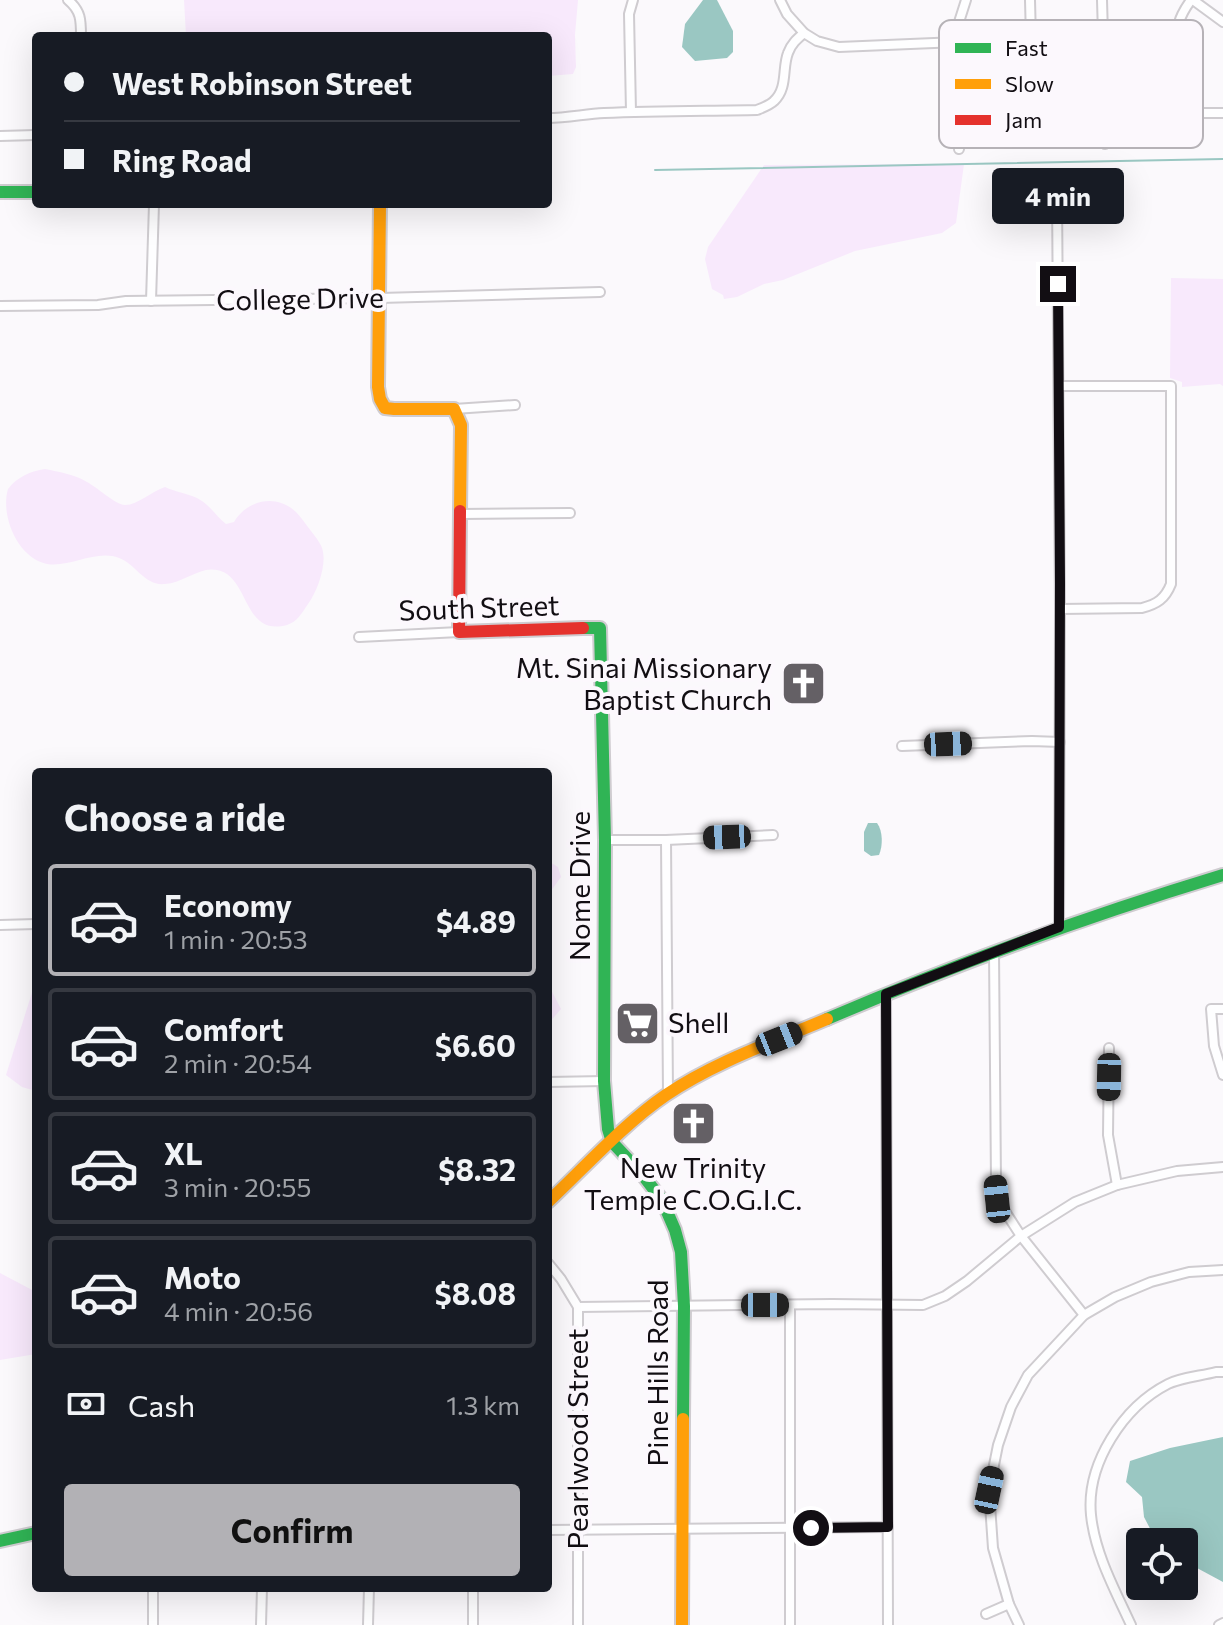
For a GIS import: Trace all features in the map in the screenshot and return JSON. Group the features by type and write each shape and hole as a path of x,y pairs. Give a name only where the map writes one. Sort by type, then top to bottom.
{"main road":[{"path":"0,192 32,192"},
{"path":"380,208 380,399 385,408 397,410 454,409 461,425 459,632"},
{"name":"South Street","path":"459,632 600,628"},
{"name":"Nome Drive","path":"600,628 605,840 604,1081 612,1142"},
{"path":"552,1198 628,1125 668,1094 710,1069 886,994 1059,927 1223,875"},
{"name":"Pine Hills Road","path":"612,1142 662,1200 681,1252 684,1306 682,1625"},
{"path":"0,1541 32,1534"}],"street":[{"path":"68,0 76,7 81,32"},
{"path":"631,112 629,14 633,0"},
{"path":"780,0 787,14 804,33 817,41 839,47 939,43"},
{"path":"960,20 966,0"},
{"path":"1030,0 1031,20"},
{"path":"1102,0 1103,20"},
{"path":"1180,20 1192,0 1223,22"},
{"path":"552,118 577,114 757,110 773,102 781,90 786,56 792,43 804,33"},
{"path":"0,136 32,135"},
{"path":"1059,927 1057,192 1062,180"},
{"path":"151,301 154,208"},
{"name":"College Drive","path":"0,306 600,292"},
{"path":"1059,386 1171,386 1171,584 1167,594 1154,605 1142,608 1060,609"},
{"path":"454,409 515,405"},
{"path":"461,514 570,513"},
{"name":"South Street","path":"359,637 459,632"},
{"path":"902,746 1060,742"},
{"path":"605,840 773,835"},
{"path":"666,840 668,1094"},
{"path":"0,925 32,924"},
{"path":"994,952 997,1199 1021,1236 1084,1315"},
{"path":"886,994 888,1625"},
{"path":"1223,1009 1211,1009 1214,1046 1223,1075"},
{"path":"1109,1048 1108,1135 1117,1185"},
{"path":"552,1082 604,1081"},
{"path":"578,1307 923,1305 945,1296 1021,1236 1075,1202 1117,1185 1177,1171 1223,1167"},
{"name":"Pearlwood Street","path":"552,1268 578,1307 578,1625"},
{"path":"1019,1625 1009,1604 993,1548 989,1490 998,1445 1011,1407 1028,1375 1084,1315 1115,1297 1151,1282 1189,1272 1223,1270"},
{"path":"790,1305 790,1625"},
{"path":"1131,1625 1098,1550 1091,1514 1093,1476 1106,1447 1130,1412 1169,1384 1223,1372"},
{"path":"552,1530 888,1527"},
{"path":"153,1592 153,1625"},
{"path":"261,1625 262,1592"},
{"path":"368,1625 369,1592"},
{"path":"473,1592 473,1625"},
{"path":"986,1614 1009,1604"}],"shaded area":[{"path":"184,0 578,0 576,67 573,74 552,76 552,32 186,32"},
{"path":"703,0 717,0 733,31 733,52 727,58 695,61 682,47 685,24"},
{"path":"964,164 956,223 942,233 855,251 737,297 724,299 723,295 712,289 705,259 708,247 764,165"},
{"path":"1171,278 1223,279 1223,386 1182,387 1182,382 1170,378"},
{"path":"45,469 82,479 125,505 165,487 202,501 226,524 234,522 254,504 280,502 296,512 322,549 322,572 315,593 294,622 272,626 254,614 236,583 217,570 204,570 172,583 158,584 125,561 110,556 56,565 37,560 20,545 14,534 6,500 8,489 16,481"},
{"path":"868,823 877,823 880,830 882,843 879,855 871,856 864,851 864,832"},
{"path":"552,863 558,867 561,877 552,889"},
{"path":"552,992 561,1009 552,1019"},
{"path":"32,993 32,1090 22,1087 6,1075"},
{"path":"0,1273 32,1290 32,1355 0,1360"},
{"path":"1223,1437 1223,1582 1198,1569 1198,1528 1150,1528 1144,1517 1142,1497 1126,1482 1130,1461 1170,1448"}],"waterway":[{"path":"655,170 1223,159"}],"traffic: fast":[{"path":"0,192 32,192"},
{"path":"583,628 600,628 605,840 604,1081 608,1129 612,1142 662,1200 681,1252 683,1419"},
{"path":"827,1019 1023,942 1223,875"},
{"path":"0,1541 32,1534"}],"traffic: slow":[{"path":"380,208 380,399 385,408 454,409 461,425 460,511"},
{"path":"552,1198 620,1132 666,1095 724,1063 827,1019"},
{"path":"682,1625 683,1419"}],"traffic: jam":[{"path":"460,511 459,632 583,628"}],"place":[{"name":"Mt. Sinai Missionary Baptist Church","path":"803,684"},
{"name":"Shell","path":"637,1023"},
{"name":"New Trinity Temple C.O.G.I.C.","path":"693,1123"}],"route":[{"path":"811,1528 888,1527 886,994 1059,927 1058,284"}]}
